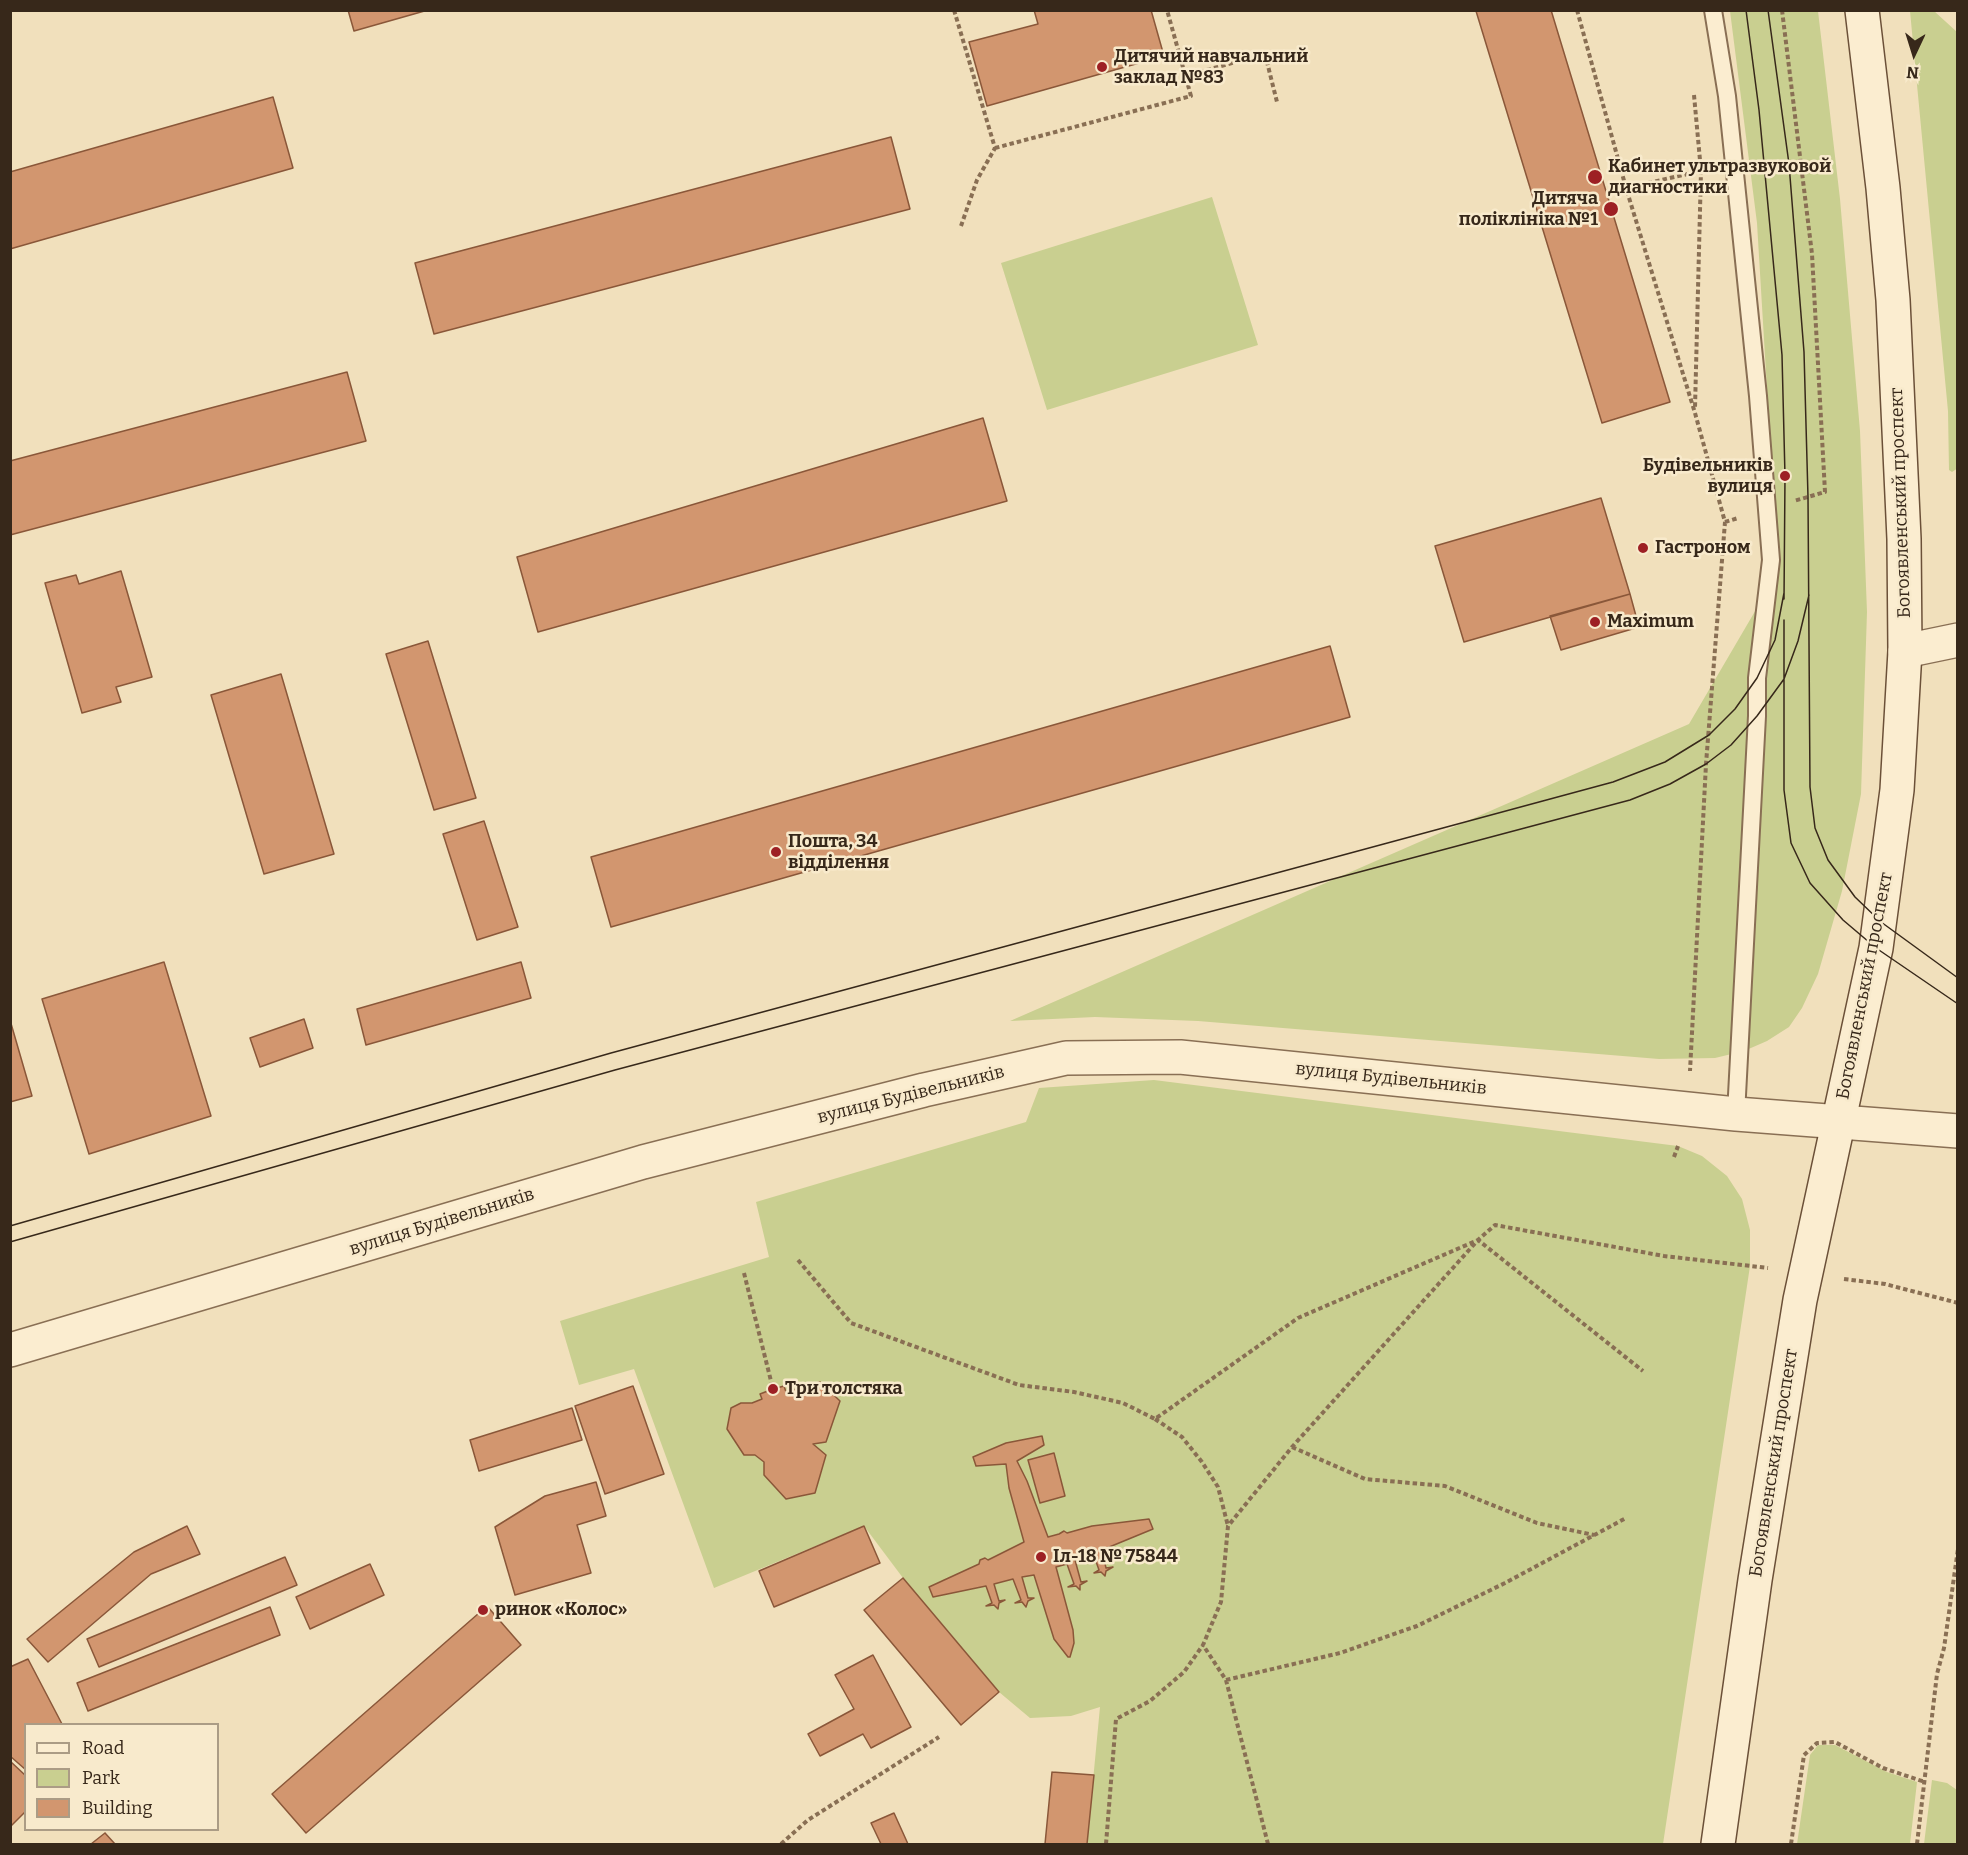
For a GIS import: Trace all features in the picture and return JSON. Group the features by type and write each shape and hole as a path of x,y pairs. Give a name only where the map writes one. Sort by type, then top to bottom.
{"street":[{"name":"Богоявленський проспект","path":"1718,1845 1755,1580 1800,1300 1881,922 1897,790 1905,651 1904,539 1893,300 1862,10"},
{"path":"1905,651 1958,640"},
{"name":"вулиця Будівельників","path":"10,1350 643,1162 924,1090 1066,1058 1180,1057 1736,1114 1958,1131"}],"lane":[{"path":"1713,10 1727,96 1771,560 1757,678 1757,716 1736,1114"}],"path":[{"path":"954,10 995,148"},
{"path":"961,226 977,180 995,148 1191,96 1167,10"},
{"path":"1577,10 1626,188 1695,413 1725,522 1706,764 1690,1078 1674,1157"},
{"path":"1725,522 1826,492 1812,254 1782,10"},
{"path":"1185,76 1265,54 1277,102"},
{"path":"1693,84 1701,171 1695,413"},
{"path":"1626,188 1701,171"},
{"path":"1228,1526 1292,1448 1494,1225 1664,1256 1750,1266"},
{"path":"1478,1240 1643,1371"},
{"path":"1155,1419 1298,1318 1478,1240"},
{"path":"798,1260 851,1323 1019,1385 1074,1392 1123,1403 1155,1419 1182,1437 1218,1487 1228,1526 1221,1602 1203,1645 1184,1672 1150,1701 1116,1719 1106,1845"},
{"path":"744,1274 773,1389"},
{"path":"1885,1284 1958,1303"},
{"path":"1292,1448 1365,1479 1445,1486 1537,1523 1595,1535"},
{"path":"1226,1680 1340,1653 1418,1626 1626,1518"},
{"path":"1917,1845 1937,1674 1944,1648 1958,1549"},
{"path":"1203,1645 1226,1680 1268,1845"},
{"path":"781,1845 808,1820 939,1737"},
{"path":"1791,1845 1804,1755 1817,1743 1835,1742 1883,1768 1925,1782"}],"green space":[{"path":"1730,11 1818,11 1840,199 1860,431 1867,612 1861,794 1842,891 1818,974 1802,1008 1789,1027 1767,1041 1744,1051 1715,1058 1659,1059 1198,1021 1095,1017 1010,1021 1689,724 1778,572 1757,223"},
{"path":"1910,11 1934,11 1957,32 1958,468 1952,472 1949,470 1948,411"},
{"path":"1212,197 1258,345 1047,410 1001,263"},
{"path":"1154,1080 1678,1146 1702,1156 1727,1176 1742,1199 1750,1230 1750,1266 1663,1844 1087,1844 1100,1707 1071,1716 1030,1718 999,1692 903,1578 864,1526 714,1588 634,1369 579,1385 560,1321 769,1257 756,1202 1026,1122 1039,1088"},
{"path":"1818,1745 1835,1745 1887,1772 1917,1782 1910,1844 1797,1844 1810,1755"},
{"path":"1932,1780 1947,1783 1957,1790 1957,1844 1924,1844"}],"building":[{"path":"348,10 428,10 354,31"},
{"path":"1034,10 1151,10 1164,56 987,106 969,42 1038,24"},
{"path":"1551,10 1670,402 1602,423 1476,11"},
{"path":"273,97 293,168 10,249 10,172"},
{"path":"891,137 910,209 434,334 415,263"},
{"path":"347,372 366,441 10,535 10,461"},
{"path":"983,418 1007,501 538,632 517,557"},
{"path":"1601,498 1630,594 1464,642 1435,546"},
{"path":"121,571 152,677 116,687 121,702 82,713 45,583 76,575 79,584"},
{"name":"Maximum","path":"1630,594 1639,627 1561,650 1550,616"},
{"path":"428,641 476,798 434,810 386,654"},
{"path":"1330,646 1350,717 611,927 591,857"},
{"path":"281,674 334,854 264,874 211,695"},
{"path":"484,821 518,927 477,940 443,834"},
{"path":"164,962 211,1116 89,1154 42,999"},
{"path":"521,962 531,998 366,1045 357,1009"},
{"path":"304,1019 313,1048 260,1067 250,1038"},
{"path":"10,1020 32,1096 10,1102"},
{"path":"820,1382 840,1401 826,1442 813,1444 826,1455 815,1493 786,1499 764,1475 764,1462 755,1455 744,1455 727,1429 731,1408 741,1403 752,1403 762,1399 760,1394 773,1389 784,1386 786,1392"},
{"path":"633,1386 664,1474 605,1494 575,1406"},
{"path":"572,1408 582,1440 479,1471 470,1440"},
{"path":"1042,1436 1044,1445 1017,1461 1048,1537 1064,1531 1067,1533 1092,1526 1149,1519 1153,1529 1102,1550 1106,1568 1113,1567 1106,1571 1105,1576 1101,1572 1094,1573 1099,1570 1093,1553 1075,1560 1081,1582 1087,1581 1080,1585 1080,1590 1076,1586 1068,1587 1074,1584 1067,1564 1056,1567 1073,1630 1074,1643 1070,1657 1054,1639 1034,1575 1022,1577 1028,1598 1034,1598 1028,1601 1026,1607 1022,1602 1015,1603 1021,1600 1013,1579 994,1584 999,1601 1005,1600 999,1603 998,1609 994,1605 986,1606 992,1603 986,1586 933,1597 929,1587 979,1564 980,1560 985,1558 988,1560 1024,1542 1009,1488 1006,1464 976,1466 973,1457 1006,1443"},
{"path":"1054,1453 1065,1496 1040,1503 1028,1460"},
{"path":"596,1482 606,1516 577,1525 591,1573 515,1595 495,1527 545,1496"},
{"path":"187,1526 200,1554 151,1574 48,1662 27,1639 134,1552"},
{"path":"864,1526 880,1563 774,1607 759,1571"},
{"path":"285,1557 297,1585 99,1667 87,1639"},
{"path":"370,1564 384,1595 310,1629 296,1597"},
{"path":"903,1578 999,1692 961,1725 864,1610"},
{"path":"487,1606 521,1645 306,1833 272,1794"},
{"path":"270,1607 280,1635 88,1711 77,1683"},
{"path":"873,1655 911,1727 871,1748 863,1734 820,1756 808,1734 854,1709 835,1675"},
{"path":"28,1659 61,1723 24,1723 24,1768 10,1756 10,1667"},
{"path":"10,1761 24,1774 24,1813 10,1827"},
{"path":"1052,1772 1094,1775 1087,1844 1045,1844"},
{"path":"894,1813 908,1844 881,1844 871,1823"},
{"path":"105,1833 115,1844 91,1844"}],"tram line":[{"path":"1746,10 1759,110 1782,355 1785,476 1784,599"},
{"path":"1768,10 1789,164 1804,352 1808,497 1810,787 1815,828 1828,860 1855,897 1881,922 1958,978"},
{"path":"10,1226 611,1053 1613,782 1665,762 1709,735 1735,709 1757,678 1775,640 1784,593"},
{"path":"10,1242 615,1070 1630,800 1670,784 1706,764 1731,745 1757,716 1784,679 1798,641 1809,595"},
{"path":"1784,620 1784,790 1791,843 1810,883 1843,920 1876,948 1958,1004"}],"place":[{"name":"Дитячий навчальний заклад №83","path":"1102,67"},
{"name":"Кабинет ультразвуковой диагностики","path":"1595,177"},
{"name":"Дитяча поліклініка №1","path":"1611,209"},
{"name":"Будівельників вулиця","path":"1785,476"},
{"name":"Гастроном","path":"1643,548"},
{"name":"Maximum","path":"1595,622"},
{"name":"Пошта, 34 відділення","path":"776,852"},
{"name":"Три толстяка","path":"773,1389"},
{"name":"Іл-18 № 75844","path":"1041,1557"},
{"name":"ринок «Колос»","path":"483,1610"}]}
